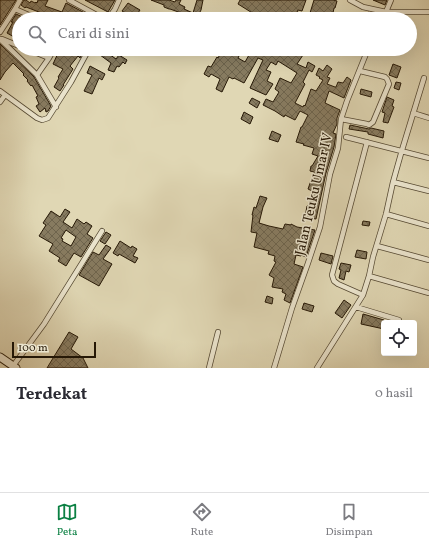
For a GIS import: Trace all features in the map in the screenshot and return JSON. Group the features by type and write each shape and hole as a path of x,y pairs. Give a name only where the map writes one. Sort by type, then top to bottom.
{"street":[{"path":"12,12 20,0"},
{"path":"69,0 91,12"},
{"path":"113,12 120,0"},
{"path":"350,0 363,7 386,12 429,12"},
{"path":"386,12 391,0"},
{"path":"15,8 23,12"},
{"path":"0,32 12,13"},
{"path":"0,39 12,43"},
{"path":"0,39 12,52"},
{"path":"16,56 37,75 56,107"},
{"path":"37,75 49,58 44,56"},
{"path":"0,91 37,118 42,120 48,118 71,82 85,56"},
{"name":"Jalan Teuku Umar IV","path":"274,368 292,308 320,227 330,174 338,148 341,119 365,56"},
{"path":"341,119 367,124 374,122 389,84 385,77 360,71"},
{"path":"317,368 363,295 386,214 393,182 424,78"},
{"path":"0,102 5,94"},
{"path":"413,113 429,118"},
{"path":"346,137 429,158"},
{"path":"363,295 338,284 334,281 332,275 367,142"},
{"path":"393,182 429,191"},
{"path":"386,214 429,226"},
{"path":"0,357 14,367 44,324 102,231"},
{"path":"377,246 429,260"},
{"path":"369,276 429,294"},
{"path":"356,307 399,320"},
{"path":"209,368 218,332"}],"building":[{"path":"0,0 16,0 0,25"},
{"path":"24,0 30,3 31,1 37,3 38,0 48,0 45,6 62,12 39,12 26,7 25,8 21,5"},
{"path":"85,0 115,0 108,12"},
{"path":"151,0 169,0 175,2 176,0 181,0 179,4 185,7 184,9 191,12 178,12 164,7 164,5"},
{"path":"197,0 203,0 200,12 193,12"},
{"path":"240,0 306,0 302,11 298,10 297,12 251,12 238,4"},
{"path":"314,0 337,1 333,12 310,12"},
{"path":"373,0 387,0 385,5"},
{"path":"66,3 83,12 62,12"},
{"path":"128,3 140,10 139,12 122,11"},
{"path":"12,24 12,36 7,33"},
{"path":"0,44 34,77 51,106 48,111 46,112 45,108 40,112 36,106 39,104 36,97 38,96 32,85 31,86 23,75 24,74 13,63 0,80"},
{"path":"57,56 78,56 70,66 73,69 60,91 54,87 63,69 53,64"},
{"path":"101,56 112,56 116,59 118,56 121,56 127,60 125,64 123,62 119,67 117,66 114,72 108,70 111,63"},
{"path":"219,56 239,56 238,58 245,62 248,56 302,56 297,64 306,68 308,62 315,66 312,72 309,70 303,82 305,84 295,103 303,107 304,105 305,106 311,89 316,91 323,80 316,75 319,68 323,71 327,65 332,69 327,77 330,78 327,84 335,87 338,82 343,83 347,77 351,80 344,98 329,91 325,103 340,110 337,118 337,124 333,133 336,134 334,147 326,173 316,219 305,217 312,191 308,189 314,172 310,171 311,166 318,156 312,154 314,148 296,142 301,127 308,115 300,111 295,120 285,115 284,117 263,105 266,99 273,102 279,92 275,89 280,78 291,83 297,73 278,61 276,65 271,62 266,70 271,72 267,81 273,84 266,95 250,88 263,60 258,58 244,83 229,77 222,92 216,89 220,79 211,74 209,77 204,74 208,66 211,67 217,57 218,58"},
{"path":"393,64 401,67 397,78 389,75"},
{"path":"90,66 105,74 102,80 99,78 92,94 84,91 92,75 87,73"},
{"path":"396,82 401,83 399,90 394,88"},
{"path":"361,89 372,92 371,97 360,94"},
{"path":"387,97 394,100 392,106 394,107 388,123 383,122 385,113 382,112"},
{"path":"252,98 260,102 257,108 249,103"},
{"path":"244,112 253,117 250,124 241,119"},
{"path":"350,125 384,131 383,138 368,134 368,132 349,129"},
{"path":"272,131 281,135 278,142 269,139"},
{"path":"260,196 267,198 259,223 283,229 285,224 291,224 297,227 315,230 306,257 296,255 294,264 303,267 290,303 284,300 286,294 282,292 283,289 272,287 274,278 269,275 276,262 274,261 275,256 268,254 269,251 254,247 257,233 251,232 252,215 254,207 256,208"},
{"path":"65,209 70,212 63,222 72,228 77,219 84,224 86,222 92,226 87,234 93,238 81,257 74,253 66,266 58,261 60,258 49,251 53,244 39,236 46,225 43,223 51,211 60,217","holes":["66,230 76,237 71,246 62,241 63,239 61,238"]},
{"path":"363,221 370,222 369,226 362,225"},
{"path":"106,232 111,235 105,244 100,241"},
{"path":"120,241 131,248 132,246 137,249 133,256 138,258 135,263 119,254 118,256 113,253"},
{"path":"106,245 111,248 103,259 112,264 99,286 79,275 93,252 99,255"},
{"path":"357,250 367,252 366,259 355,257"},
{"path":"321,253 333,256 331,264 319,260"},
{"path":"341,263 351,265 349,272 346,271 344,280 339,278"},
{"path":"267,296 273,298 272,304 265,302"},
{"path":"344,300 351,305 342,318 335,313"},
{"path":"304,303 314,306 312,312 302,309"},
{"path":"363,314 384,320 381,320 381,328 361,324"},
{"path":"69,332 78,337 71,349 83,358 88,368 47,368"}]}
